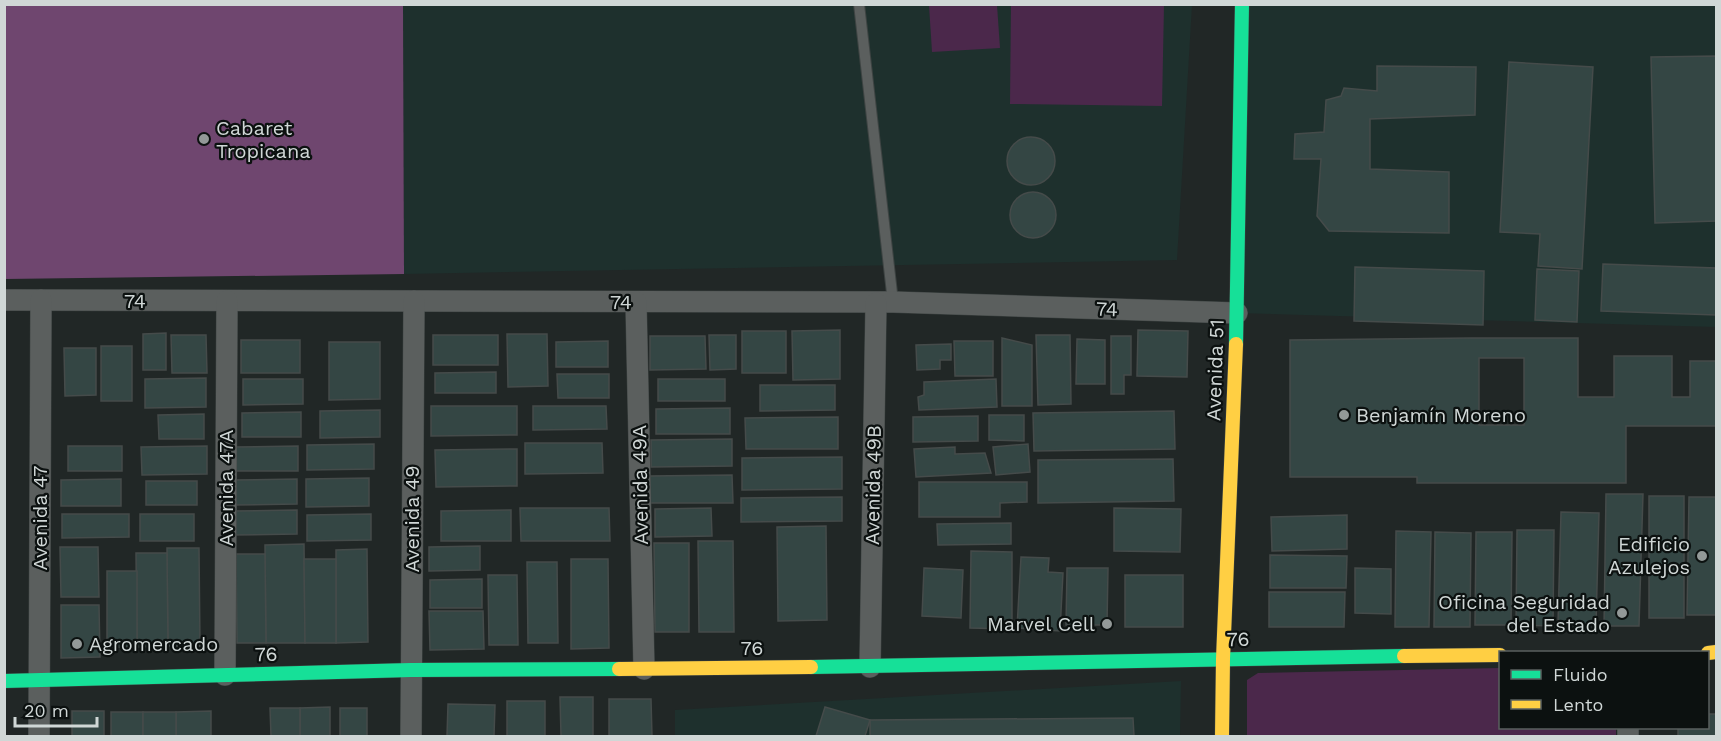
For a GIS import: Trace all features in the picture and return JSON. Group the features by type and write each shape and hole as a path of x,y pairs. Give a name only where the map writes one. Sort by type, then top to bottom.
{"street":[{"name":"Avenida 51","path":"1222,736 1237,313 1242,4"},
{"name":"74","path":"4,300 884,302 1237,313"},
{"name":"Avenida 47","path":"39,736 41,300"},
{"name":"Avenida 47A","path":"225,675 227,301"},
{"name":"Avenida 49","path":"411,736 414,301"},
{"name":"Avenida 49A","path":"636,302 644,669"},
{"name":"Avenida 49B","path":"870,667 884,302"},
{"name":"76","path":"4,681 411,670 870,667 1223,658 1499,655"}],"lane":[{"path":"860,4 884,302"}],"shaded area":[{"name":"Cabaret Tropicana","path":"4,5 403,5 404,274 5,279"},
{"path":"403,5 1192,5 1177,260 404,274"},
{"path":"929,5 997,5 1000,48 932,52"},
{"path":"1011,5 1164,5 1162,106 1010,104"},
{"path":"1243,5 1716,5 1716,327 1237,313"},
{"path":"1499,668 1499,729 1616,729 1616,736 1247,736 1247,680 1258,673"},
{"path":"1181,681 1180,736 675,736 675,710"}],"building":[{"path":"1716,56 1716,221 1655,223 1651,57"},
{"path":"1509,62 1593,67 1582,269 1538,266 1540,234 1500,232"},
{"path":"1377,66 1476,67 1475,115 1370,119 1370,169 1449,172 1449,233 1329,231 1317,216 1321,159 1294,159 1295,134 1324,132 1326,100 1341,96 1344,88 1377,91"},
{"path":"1031,137 1048,144 1055,161 1048,178 1031,185 1014,178 1007,161 1014,144"},
{"path":"1033,192 1049,199 1056,215 1049,231 1033,238 1017,231 1010,215 1017,199"},
{"path":"1603,264 1716,268 1716,315 1601,311"},
{"path":"1355,267 1484,271 1483,325 1354,321"},
{"path":"1537,269 1579,271 1577,322 1535,320"},
{"path":"840,330 840,379 793,380 792,331"},
{"path":"1138,330 1188,331 1187,377 1137,376"},
{"path":"742,331 786,331 786,373 742,373"},
{"path":"166,333 166,370 143,370 143,334"},
{"path":"507,334 547,334 548,386 508,387"},
{"path":"171,335 206,335 207,373 172,373"},
{"path":"433,335 498,335 498,365 433,365"},
{"path":"709,335 736,335 736,369 710,370"},
{"path":"1036,335 1070,335 1071,404 1038,405"},
{"path":"650,336 705,336 706,369 650,370"},
{"path":"1111,336 1131,336 1131,375 1124,375 1124,394 1111,394"},
{"path":"1002,338 1032,345 1032,406 1002,406"},
{"path":"1578,338 1578,397 1614,397 1614,356 1672,356 1672,397 1690,397 1690,361 1716,361 1716,426 1626,426 1626,483 1417,483 1417,477 1290,477 1290,340","holes":["1479,358 1524,358 1524,425 1479,425"]},
{"path":"1077,339 1105,340 1105,384 1076,384"},
{"path":"241,340 300,340 300,373 241,373"},
{"path":"608,341 608,367 556,367 556,342"},
{"path":"954,341 993,341 993,376 955,376"},
{"path":"329,342 380,342 380,399 329,400"},
{"path":"951,344 951,360 940,360 940,369 917,370 916,345"},
{"path":"101,346 132,346 132,401 101,401"},
{"path":"64,348 96,348 96,395 65,396"},
{"path":"496,372 496,393 435,393 435,373"},
{"path":"557,374 609,374 609,398 558,398"},
{"path":"206,378 206,407 145,408 145,379"},
{"path":"243,379 303,379 303,404 243,405"},
{"path":"658,379 725,379 725,401 658,401"},
{"path":"996,379 997,407 919,410 918,397 924,395 924,382"},
{"path":"760,385 835,385 835,410 760,411"},
{"path":"431,406 517,406 517,435 431,436"},
{"path":"533,406 606,406 607,429 533,430"},
{"path":"730,408 730,434 656,434 656,409"},
{"path":"380,410 380,437 320,438 320,411"},
{"path":"1174,411 1175,449 1034,451 1033,413"},
{"path":"301,412 301,437 242,437 242,413"},
{"path":"204,414 204,439 159,439 158,415"},
{"path":"989,415 1024,415 1024,441 989,440"},
{"path":"978,416 978,441 913,442 913,417"},
{"path":"838,417 838,449 746,449 745,418"},
{"path":"732,439 732,466 651,467 651,440"},
{"path":"525,443 602,443 603,473 525,474"},
{"path":"374,444 374,469 307,470 307,445"},
{"path":"1028,444 1030,472 996,475 993,447"},
{"path":"68,446 122,446 122,471 68,471"},
{"path":"207,446 207,474 142,475 141,447"},
{"path":"298,446 298,471 235,471 235,447"},
{"path":"955,447 955,454 985,453 991,473 916,477 914,449"},
{"path":"517,449 517,486 436,487 435,450"},
{"path":"842,457 842,489 742,490 742,458"},
{"path":"1173,459 1174,501 1038,503 1038,460"},
{"path":"732,475 733,503 650,503 649,476"},
{"path":"369,478 369,506 306,507 306,479"},
{"path":"121,479 121,506 61,506 61,480"},
{"path":"297,479 297,504 234,505 234,480"},
{"path":"146,481 197,481 197,505 146,505"},
{"path":"919,482 1027,482 1027,502 1000,503 1000,517 919,517"},
{"path":"1606,494 1643,494 1639,626 1604,626"},
{"path":"1649,496 1684,496 1684,618 1649,618"},
{"path":"842,497 842,521 741,522 741,498"},
{"name":"Edificio Azulejos","path":"1689,497 1716,497 1716,615 1687,615"},
{"path":"520,508 609,508 610,541 521,541"},
{"path":"711,508 712,536 655,537 655,509"},
{"path":"1114,508 1181,509 1180,552 1114,551"},
{"path":"297,510 297,534 232,535 232,511"},
{"path":"511,510 511,541 441,541 441,511"},
{"path":"1561,512 1599,513 1596,624 1558,623"},
{"path":"62,514 129,514 129,537 62,538"},
{"path":"140,514 194,514 194,541 140,541"},
{"path":"371,514 371,540 307,541 307,515"},
{"path":"1347,515 1347,549 1272,551 1271,517"},
{"path":"1011,523 1011,544 938,545 937,524"},
{"path":"826,526 827,620 778,621 777,527"},
{"path":"1517,530 1554,530 1553,626 1516,625"},
{"path":"1396,531 1431,532 1429,627 1395,627"},
{"path":"1435,532 1471,533 1470,627 1434,627"},
{"path":"1476,532 1512,532 1511,625 1475,625"},
{"path":"698,541 733,541 734,632 699,632"},
{"path":"654,543 689,543 689,632 655,632"},
{"path":"304,544 305,643 266,643 265,545"},
{"path":"480,546 480,570 429,571 429,547"},
{"path":"60,547 98,547 99,597 61,597"},
{"path":"167,548 199,548 200,646 168,646"},
{"path":"367,549 368,642 336,643 336,550"},
{"path":"971,551 1012,552 1012,629 970,628"},
{"path":"136,553 167,553 168,646 137,647"},
{"path":"236,554 265,554 266,643 237,643"},
{"path":"1270,555 1347,556 1346,588 1270,588"},
{"path":"1021,557 1049,558 1048,572 1063,573 1060,631 1017,628"},
{"path":"304,559 336,559 336,643 305,643"},
{"path":"571,559 608,559 609,648 571,649"},
{"path":"527,562 557,562 558,643 528,643"},
{"path":"924,568 963,570 961,618 922,616"},
{"path":"1067,568 1108,568 1107,625 1066,625"},
{"path":"1355,568 1391,569 1391,614 1355,613"},
{"path":"107,571 137,571 137,647 107,647"},
{"path":"488,575 517,575 518,645 489,645"},
{"path":"1125,575 1183,575 1183,627 1125,627"},
{"path":"482,579 482,608 430,608 430,580"},
{"path":"1269,592 1345,592 1344,627 1269,627"},
{"path":"61,605 99,605 100,657 61,658"},
{"path":"429,611 483,611 484,649 430,650"},
{"path":"560,697 593,697 593,736 561,736"},
{"path":"609,699 651,699 652,736 609,736"},
{"path":"507,701 545,701 545,736 507,736"},
{"path":"448,704 495,705 494,736 447,736"},
{"path":"330,707 330,736 300,736 300,708"},
{"path":"825,707 870,720 865,736 816,736"},
{"path":"270,708 300,708 300,736 271,736"},
{"path":"340,708 367,708 367,736 340,736"},
{"path":"72,711 104,711 104,736 72,736"},
{"path":"211,711 211,736 176,736 176,712"},
{"path":"111,712 143,712 143,736 111,736"},
{"path":"143,712 176,712 176,736 143,736"},
{"path":"1709,714 1716,714 1716,736 1678,736 1678,729 1709,729"},
{"path":"1133,718 1134,736 870,736 870,720"}],"traffic: fast":[{"path":"1236,344 1242,4"},
{"path":"811,667 1404,656"},
{"path":"4,681 411,670 619,669"}],"traffic: slow":[{"path":"1222,736 1236,344"},
{"path":"1709,653 1716,652"},
{"path":"1404,656 1499,655"},
{"path":"619,669 811,667"}],"place":[{"name":"Cabaret Tropicana","path":"204,139"},
{"name":"Benjamín Moreno","path":"1344,415"},
{"name":"Edificio Azulejos","path":"1702,556"},
{"name":"Oficina Seguridad del Estado","path":"1622,613"},
{"name":"Marvel Cell","path":"1107,624"},
{"name":"Agromercado","path":"77,644"}]}
